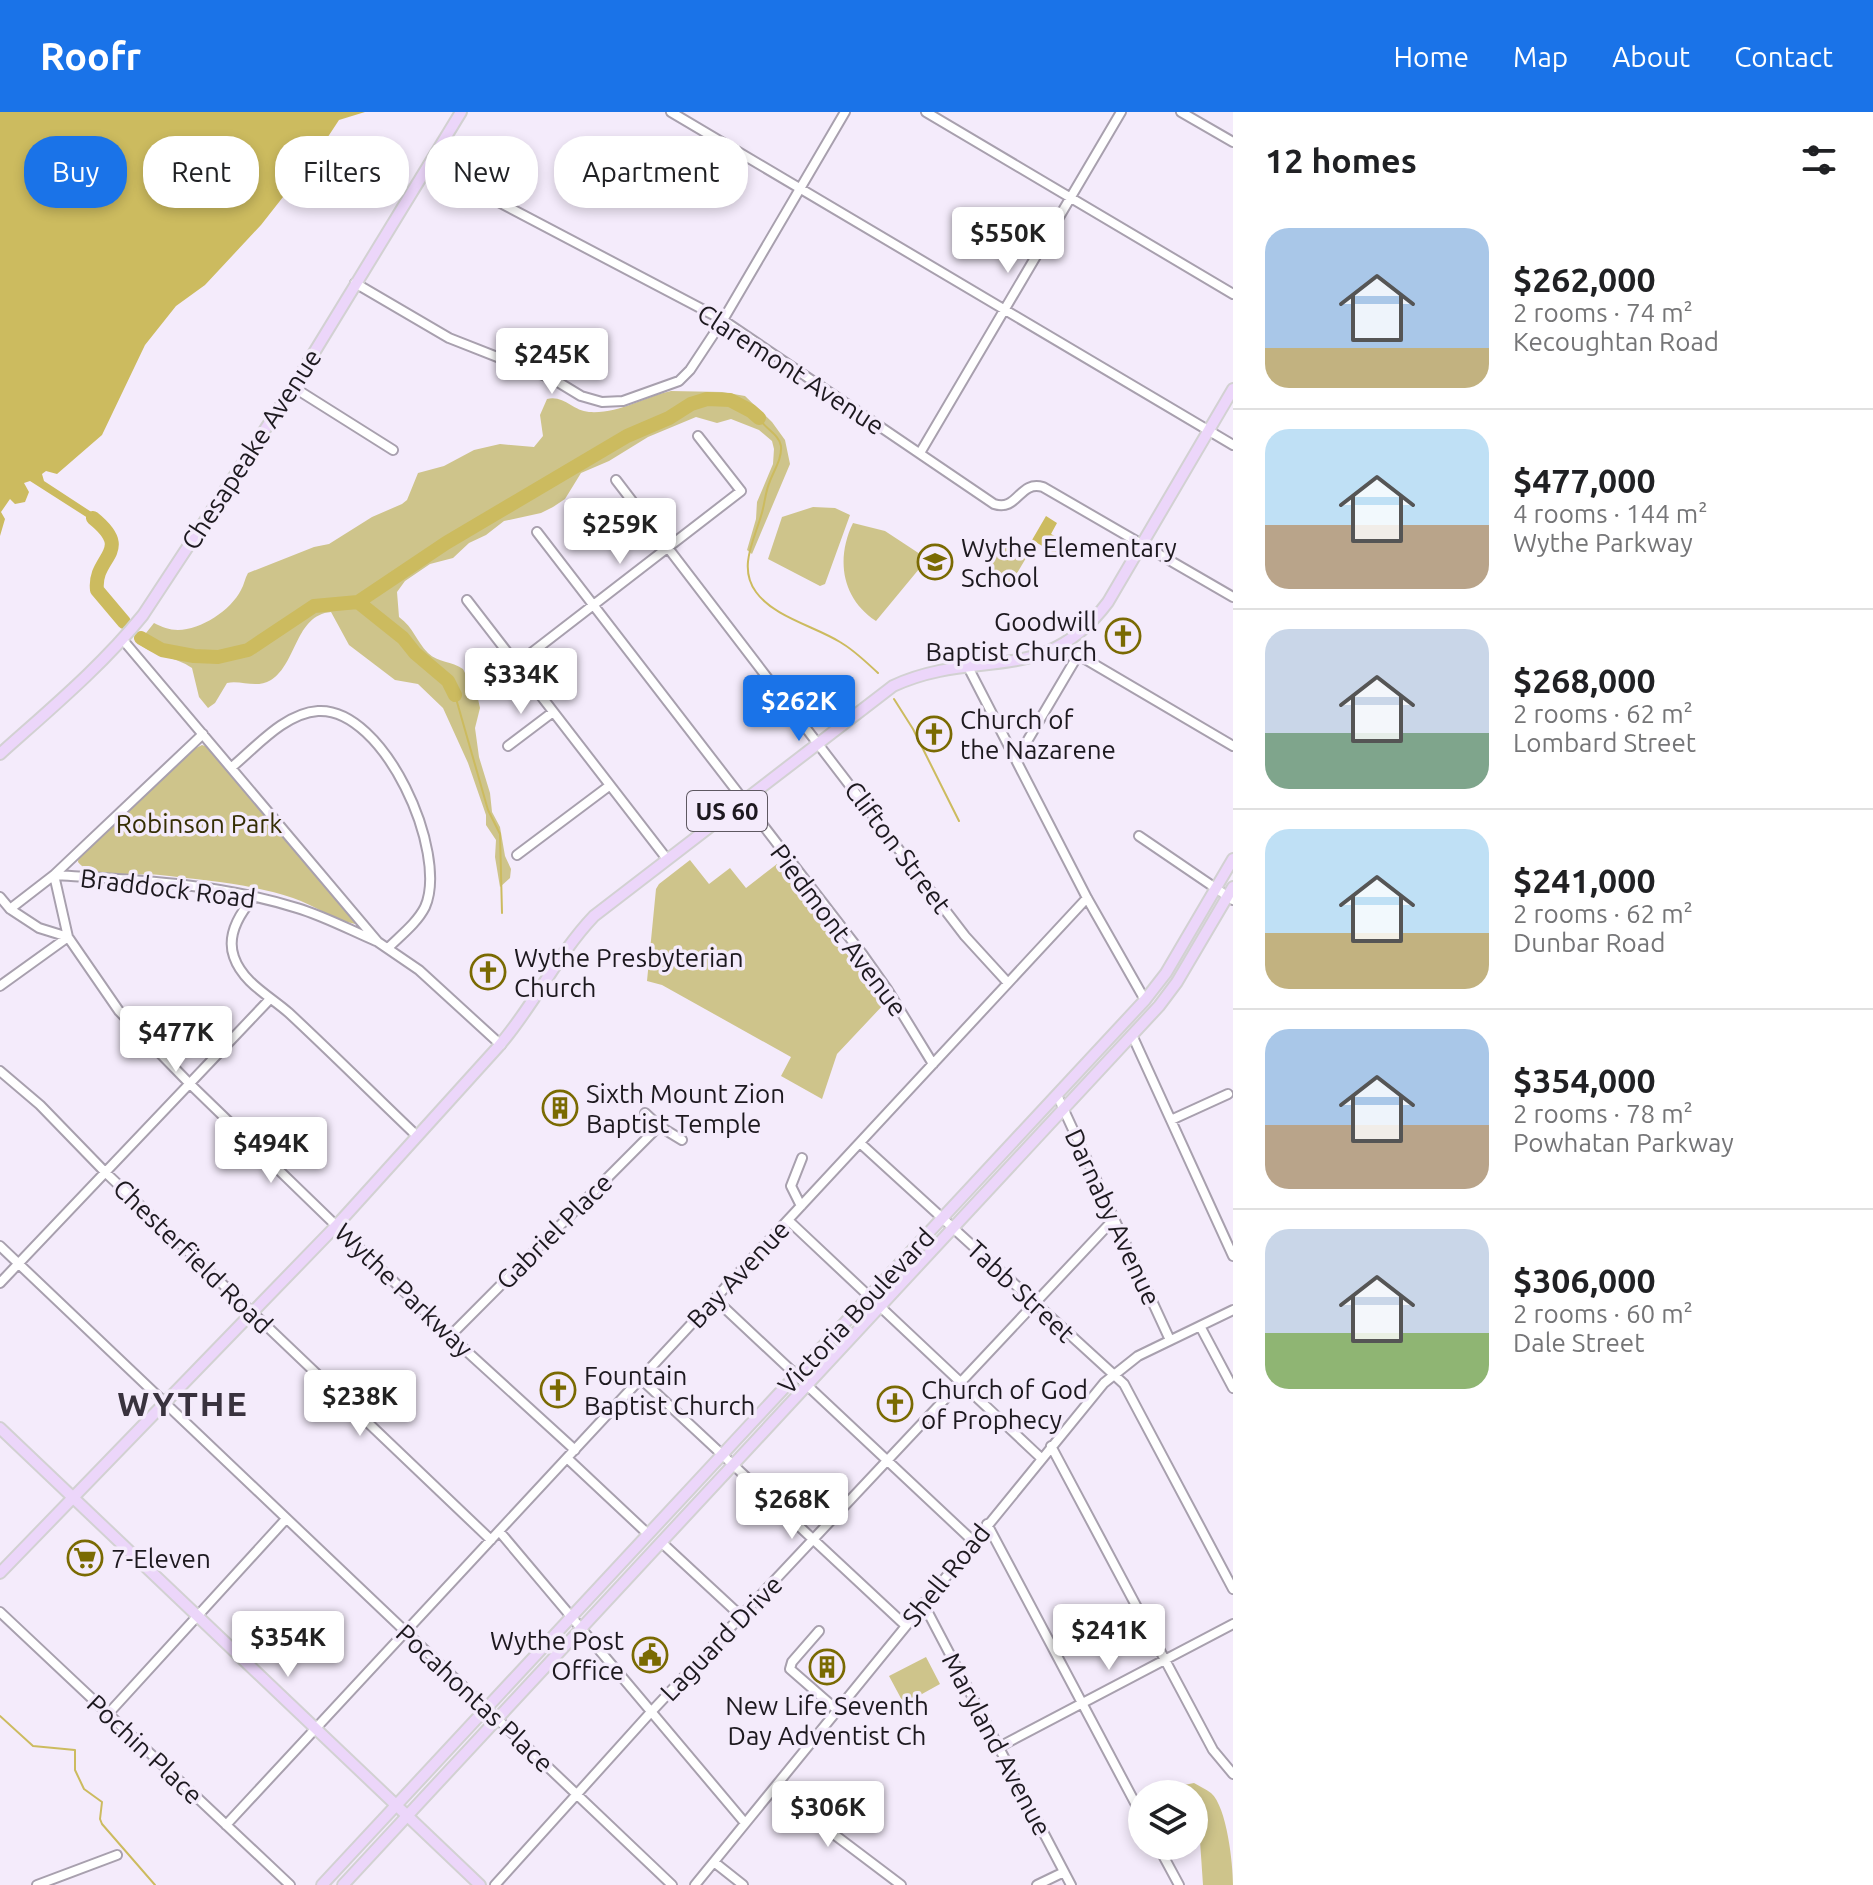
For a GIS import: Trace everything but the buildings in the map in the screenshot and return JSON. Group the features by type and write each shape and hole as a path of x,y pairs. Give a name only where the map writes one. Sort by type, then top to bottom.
{"main road":[{"name":"Chesapeake Avenue","path":"446,136 461,112"},
{"name":"Chesapeake Avenue","path":"0,754 123,640 169,577 293,387 425,170"},
{"name":"US 60","path":"0,1573 336,1226 501,1045 578,932 594,916 893,686 930,671 1023,660 1063,646 1091,624 1108,602 1233,389"},
{"name":"Victoria Boulevard","path":"322,1885 1145,1000 1166,973 1233,859"},
{"name":"Victoria Boulevard","path":"343,1885 1132,1035 1177,982 1231,895"},
{"path":"0,1428 480,1885"}],"street":[{"path":"671,112 1233,445"},
{"path":"355,283 449,338 553,379 581,396 602,402 623,401 679,381 694,366 845,112"},
{"path":"926,112 1233,294"},
{"path":"920,453 1121,112"},
{"path":"1181,112 1233,142"},
{"name":"Claremont Avenue","path":"510,208 723,320 997,506 1010,505 1026,487 1039,485 1143,543"},
{"path":"293,387 393,450"},
{"path":"517,664 741,491 698,436"},
{"name":"Clifton Street","path":"616,480 965,936 1008,983"},
{"name":"Piedmont Avenue","path":"537,532 860,951 933,1064"},
{"path":"1143,543 1233,597"},
{"path":"467,600 667,859"},
{"path":"123,640 378,942 419,970 501,1045"},
{"path":"1063,646 1233,746"},
{"path":"1016,760 1078,655"},
{"path":"967,665 1087,898 1145,1000"},
{"path":"232,767 284,724 310,712 337,713 355,722 370,736 407,789 428,864 429,885 425,907 388,948"},
{"path":"508,746 553,712"},
{"path":"68,937 54,875 203,734"},
{"path":"517,855 609,786"},
{"path":"1139,836 1215,889 1231,895"},
{"name":"Braddock Road","path":"10,909 54,875 166,882 299,908 378,942"},
{"path":"0,897 10,909 39,928 68,937"},
{"path":"254,897 234,928 232,954 247,978 286,1010 417,1136"},
{"name":"Bay Avenue","path":"226,1825 1087,898"},
{"path":"0,986 68,937"},
{"name":"Wythe Parkway","path":"68,937 119,1011 189,1083 450,1336 575,1450"},
{"path":"0,1283 270,999"},
{"path":"1132,1035 1233,1256"},
{"name":"Chesterfield Road","path":"0,1071 40,1105 105,1172 491,1540"},
{"path":"1171,1120 1228,1094"},
{"name":"Darnaby Avenue","path":"1057,1095 1170,1340"},
{"path":"645,1113 682,1140"},
{"name":"Gabriel Place","path":"450,1336 659,1126"},
{"name":"Tabb Street","path":"860,1143 1124,1384 1233,1589"},
{"path":"801,1206 791,1186 802,1158"},
{"name":"Laguard Drive","path":"495,1885 651,1712 1114,1219"},
{"path":"788,1220 1041,1458"},
{"name":"Pocahontas Place","path":"0,1246 672,1885"},
{"path":"715,1299 973,1541"},
{"name":"Shell Road","path":"695,1885 973,1541 1112,1375 1138,1356 1233,1310"},
{"path":"1200,1326 1233,1388"},
{"path":"641,1379 905,1625"},
{"path":"1051,1446 1213,1750 1233,1774"},
{"path":"567,1458 648,1534"},
{"path":"108,1714 286,1519"},
{"path":"987,1524 1128,1790"},
{"path":"499,1531 745,1823"},
{"path":"661,1542 742,1617"},
{"name":"Maryland Avenue","path":"923,1603 1071,1885"},
{"name":"Pochin Place","path":"0,1612 290,1885"},
{"path":"999,1747 1233,1624"},
{"path":"819,1631 792,1662 790,1669 837,1710"},
{"path":"774,1789 901,1885"},
{"path":"37,1885 117,1855"},
{"path":"1166,1860 1179,1885"},
{"path":"714,1862 743,1885"},
{"path":"1037,1885 1064,1872"}],"green space":[{"path":"671,391 722,392 745,396 772,422 785,440 790,464 752,554 747,550 756,519 757,502 773,464 772,441 759,430 731,419 717,423 696,417 648,437 609,461 581,473 565,499 553,507 541,513 504,521 469,543 453,558 430,564 405,581 397,592 399,617 432,656 463,669 478,699 480,708 475,728 479,757 490,793 492,812 500,827 505,856 511,869 510,878 500,887 495,857 496,840 486,825 486,815 468,763 443,708 418,684 395,680 349,645 331,612 319,615 310,622 280,673 260,684 227,683 215,703 208,708 199,697 192,668 138,643 154,623 178,630 205,623 230,605 248,573 329,544 372,517 402,504 407,500 418,473 444,466 474,450 500,444 534,447 543,436 540,415 547,399 558,399 583,411 600,412"},
{"path":"813,507 835,508 850,515 825,584 820,586 768,559 782,517"},
{"path":"853,523 885,531 923,556 924,563 876,621 855,601 845,576 844,550"},
{"path":"1001,540 1026,558 1010,585 988,572 986,562"},
{"name":"Robinson Park","path":"202,745 208,747 357,922 355,924 293,898 261,889 160,875 104,873 84,868 78,862 79,855"},
{"path":"690,860 709,884 730,868 746,888 777,864 885,1003 837,1054 822,1099 781,1076 791,1057 662,985 647,981 656,889"},
{"path":"926,1657 940,1684 904,1704 889,1676"},
{"path":"1208,1791 1217,1800 1225,1823 1233,1885 1203,1885 1201,1860 1208,1860"}],"shaded area":[{"path":"0,112 365,112 339,120 328,136 275,136 275,207 205,285 176,306 145,345 102,435 57,474 46,471 42,474 44,481 96,515 91,520 30,481 24,483 29,492 25,502 15,504 10,499 1,512 5,519 0,536"},
{"path":"1046,516 1057,523 1051,534 1071,545 1063,558 1032,540"}],"waterway":[{"path":"141,638 162,650 194,656 218,657 248,650 314,606 358,602 446,543 627,436 669,418 691,404 707,399 730,400 759,418"},
{"path":"759,418 778,438 781,451 749,554 751,583 773,608 845,645 878,673"},
{"path":"93,518 105,529 112,547 97,579 97,590 124,622"},
{"path":"358,602 403,638 415,653 448,681 455,695"},
{"path":"455,695 488,810 500,834 502,913"},
{"path":"894,699 913,729 959,821"},
{"path":"0,1716 33,1746 75,1750 75,1770 84,1789 102,1802 102,1824 155,1885"}],"place":[{"name":"Wythe Elementary School","path":"935,562"},
{"name":"Goodwill Baptist Church","path":"1123,636"},
{"name":"Church of the Nazarene","path":"934,734"},
{"name":"Wythe Presbyterian Church","path":"488,972"},
{"name":"Sixth Mount Zion Baptist Temple","path":"560,1108"},
{"name":"Fountain Baptist Church","path":"558,1390"},
{"name":"Church of God of Prophecy","path":"895,1404"},
{"name":"7-Eleven","path":"85,1558"},
{"name":"Wythe Post Office","path":"650,1655"},
{"name":"New Life Seventh Day Adventist Ch","path":"827,1667"}],"district":[{"name":"WYTHE","path":"183,1403"}]}
